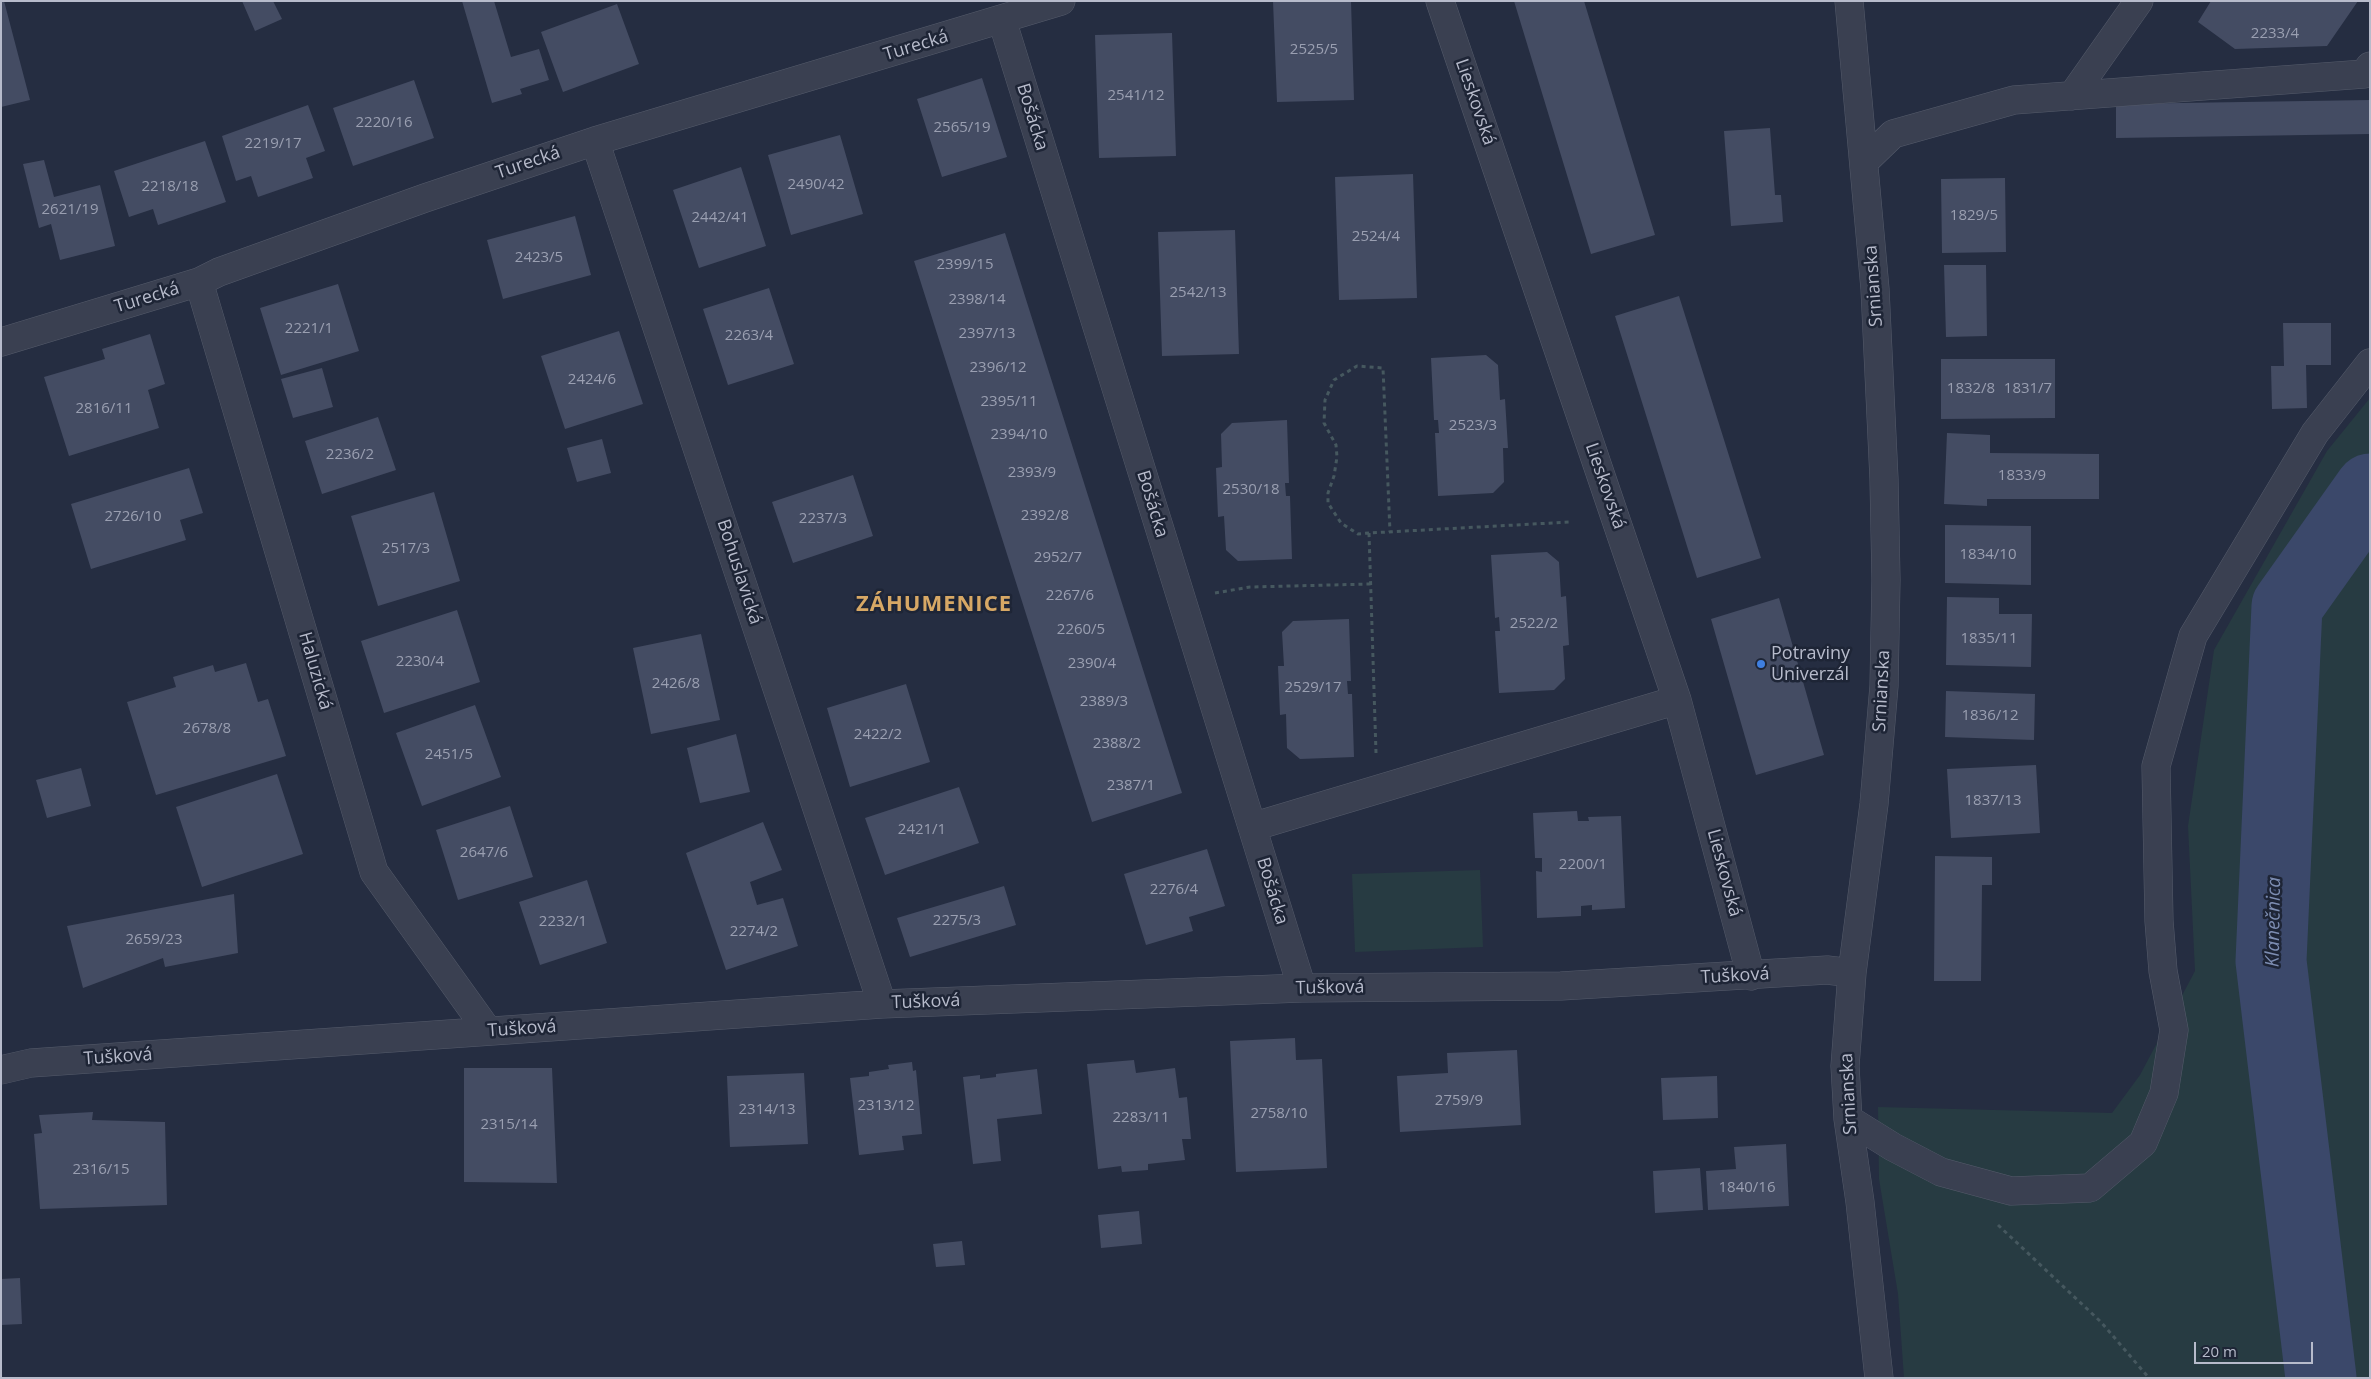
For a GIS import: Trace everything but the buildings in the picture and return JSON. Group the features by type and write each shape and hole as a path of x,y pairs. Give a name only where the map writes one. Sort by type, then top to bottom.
{"street":[{"name":"Turecká","path":"1,342 199,282 220,272 418,201 595,141 1061,1"},
{"name":"Lieskovská","path":"1440,1 1677,700 1751,976"},
{"name":"Srnianska","path":"1849,1 1875,289 1884,479 1885,618 1884,686 1874,804 1852,973 1845,1066 1848,1119 1860,1202 1879,1378"},
{"path":"2072,96 2139,1"},
{"name":"Bošácka","path":"1002,20 1302,988"},
{"path":"1864,162 1893,134 2014,100 2364,74 2370,66"},
{"name":"Bohuslavická","path":"595,141 882,1004"},
{"name":"Haluzická","path":"199,282 374,872 488,1031"},
{"path":"1848,1119 1893,1147 1940,1172 2011,1191 2090,1188 2143,1143 2164,1093 2174,1030 2164,971 2159,921 2156,766 2193,636 2314,433 2370,363"},
{"path":"1252,827 1677,700"},
{"name":"Tušková","path":"1,1070 31,1063 882,1004 1302,988 1561,986 1827,970 1852,973"}],"path":[{"path":"1390,532 1383,368 1357,366 1334,380 1325,400 1324,423 1336,445 1337,457 1334,476 1328,493 1328,503 1341,523 1358,534 1570,522"},
{"path":"1369,533 1376,759"},
{"path":"1211,594 1250,586 1371,584"},
{"path":"1994,1221 2100,1322 2149,1378"}],"shaded area":[{"path":"2370,398 2370,1378 1904,1378 1898,1294 1879,1179 1878,1107 2112,1113 2140,1075 2195,971 2188,826 2214,650 2327,451"},
{"path":"1480,870 1483,947 1355,952 1352,874"}],"waterway":[{"name":"Klanečnica","path":"2321,1378 2271,961 2287,606 2370,489"}],"place":[{"name":"Potraviny Univerzál","path":"1761,664"}],"district":[{"name":"ZÁHUMENICE","path":"934,605"}]}
